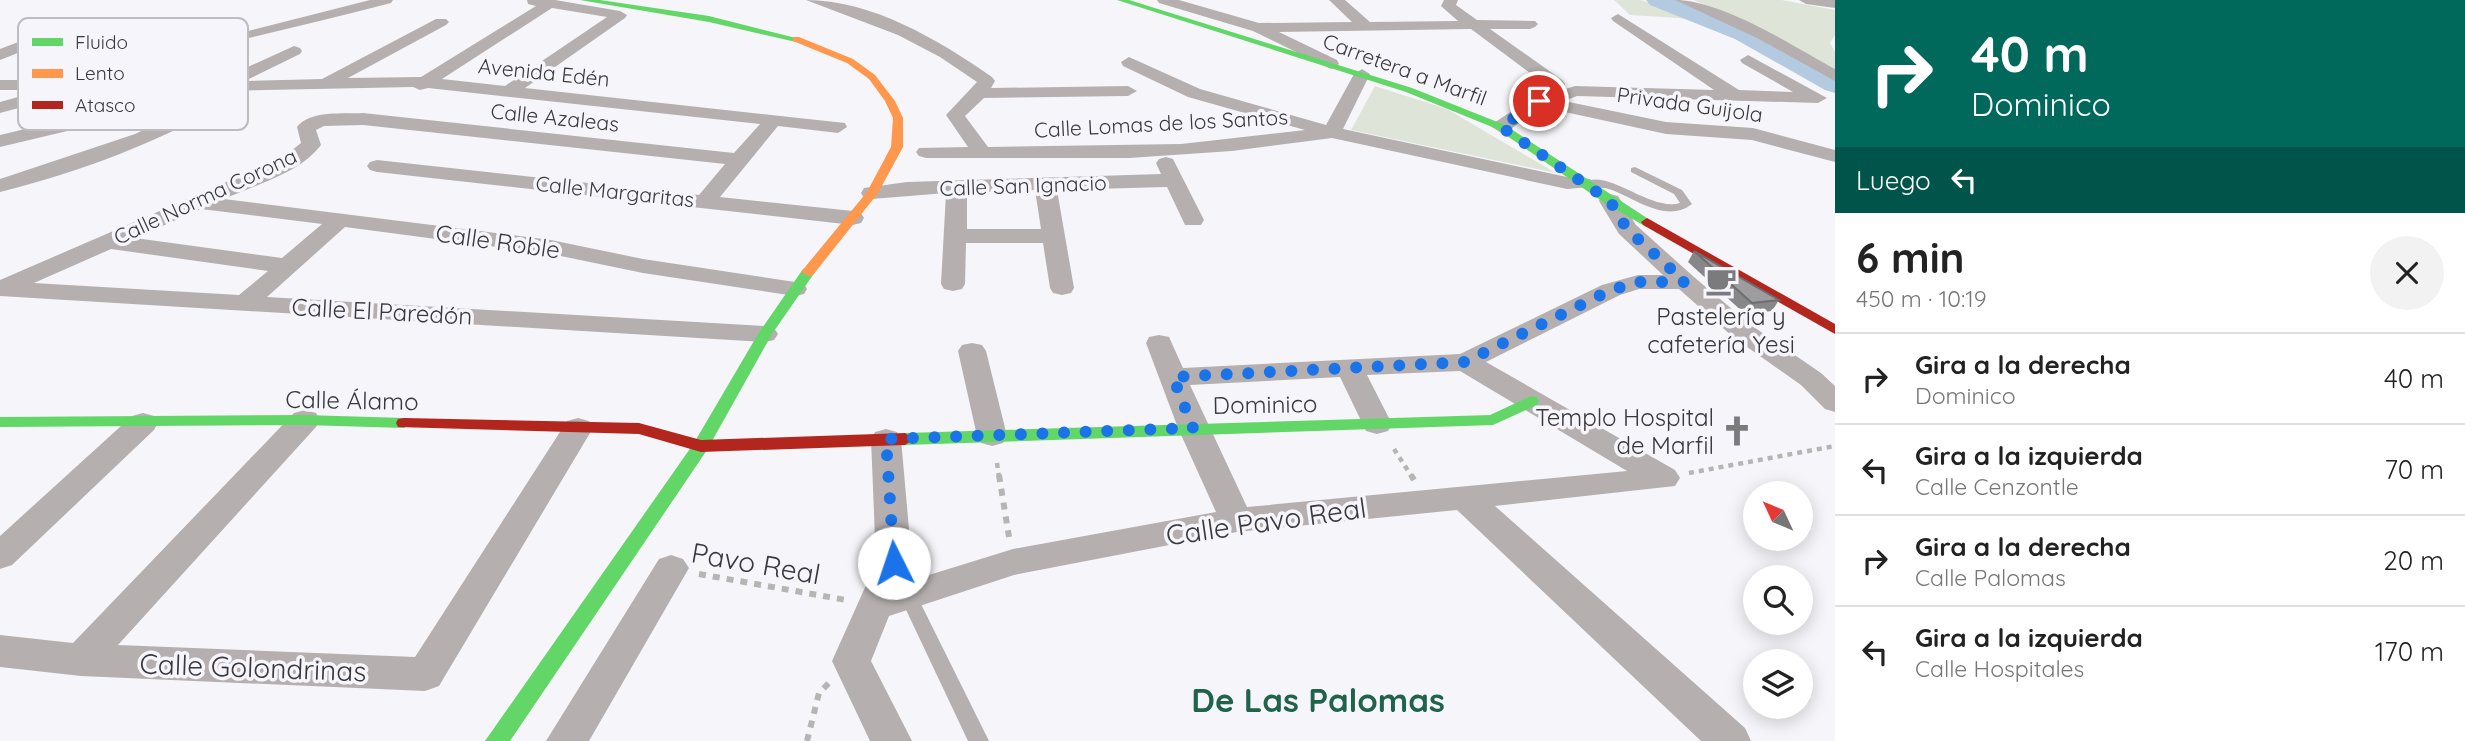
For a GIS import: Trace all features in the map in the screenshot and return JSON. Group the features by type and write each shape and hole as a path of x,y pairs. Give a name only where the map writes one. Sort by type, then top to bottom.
{"street":[{"path":"248,35 386,0"},
{"path":"510,90 620,15 530,0"},
{"path":"497,741 701,446 765,334 795,289 872,193 897,147 898,118 890,101 872,77 850,61 794,38 762,30 584,0"},
{"path":"813,0 857,11 904,29 963,63 986,81 979,93 955,115 982,153"},
{"name":"Carretera a Marfil","path":"1121,0 1166,7 1454,106 1501,127 1610,201 1835,330"},
{"path":"1336,0 1367,27"},
{"path":"1451,0 1448,5 1556,83 1555,87 1535,97 1542,102"},
{"path":"1682,0 1762,35 1835,76"},
{"path":"1806,0 1835,4"},
{"name":"Calle Norma Corona","path":"0,289 289,162 311,145 306,127 321,121 363,119 550,4"},
{"path":"1166,7 1191,8 1258,28 1331,64"},
{"path":"1618,18 1734,95"},
{"path":"324,85 441,22"},
{"path":"1258,28 1530,24"},
{"path":"0,55 18,48"},
{"path":"248,77 294,51"},
{"path":"1501,127 1542,102 1574,91 1818,98 1748,60"},
{"path":"1129,62 1194,93 1332,132 1567,183 1583,183"},
{"path":"1332,132 1362,74"},
{"name":"Avenida Edén","path":"248,85 424,82 838,127"},
{"path":"0,85 18,85"},
{"path":"979,93 1128,91"},
{"name":"Privada Guijola","path":"1542,102 1666,128 1753,134 1835,156"},
{"path":"0,108 18,103"},
{"name":"Calle Azaleas","path":"363,119 741,160"},
{"path":"706,200 773,120"},
{"path":"0,141 47,130"},
{"path":"0,186 113,148 157,130"},
{"name":"Calle Lomas de los Santos","path":"926,152 1158,150 1245,145 1332,132"},
{"path":"1158,150 1193,220"},
{"name":"Calle Margaritas","path":"377,166 853,218"},
{"name":"Calle San Ignacio","path":"872,193 906,188 1175,180"},
{"path":"1045,184 1062,288"},
{"path":"953,284 957,187"},
{"path":"1610,201 1627,229 1685,282 1742,331 1811,379 1835,403"},
{"name":"Calle Roble","path":"200,202 551,247 643,266 795,289"},
{"path":"245,303 340,220"},
{"path":"953,236 1054,236"},
{"path":"107,241 287,266"},
{"path":"1173,377 1465,362 1611,290 1638,282 1685,282"},
{"name":"Calle El Paredón","path":"0,289 765,334"},
{"path":"1159,343 1193,428 1237,520"},
{"path":"972,351 992,436"},
{"path":"1465,362 1664,478"},
{"path":"1349,367 1377,424"},
{"name":"Dominico","path":"701,446 1493,420 1531,401"},
{"name":"Calle Álamo","path":"0,422 306,421 639,429 701,446"},
{"name":"Calle Golondrinas","path":"81,660 306,421"},
{"path":"0,556 143,423"},
{"name":"Calle Golondrinas","path":"0,651 81,660 425,674 578,428"},
{"path":"886,439 894,563 892,601 852,662 891,741"},
{"name":"Calle Pavo Real","path":"892,601 1013,562 1237,520 1664,478"},
{"path":"1465,498 1730,741"},
{"path":"567,741 671,568"}],"lane":[{"path":"1583,183 1618,188 1662,209 1675,210 1687,204 1678,192 1635,170"},
{"path":"892,601 979,741"}],"path":[{"path":"1377,424 1428,501"},
{"path":"992,436 1013,562"},
{"path":"1664,478 1835,446"},
{"name":"Pavo Real","path":"671,568 892,601"},
{"path":"807,741 819,693 852,662"}],"shaded area":[{"path":"1614,0 1641,0 1693,19 1630,15"},
{"path":"1694,0 1782,0 1835,10 1835,35 1830,43 1835,52 1835,70 1779,40"},
{"path":"1375,86 1447,109 1556,173 1351,130"}],"building":[{"path":"1694,251 1779,300 1752,303"}],"waterway":[{"path":"1658,0 1744,33 1835,84"}],"traffic: fast":[{"path":"584,0 709,19 796,39"},
{"path":"1121,0 1409,90 1501,127 1610,201 1647,222"},
{"path":"497,741 701,446 765,334 808,272"},
{"path":"905,439 1493,420 1531,401"},
{"path":"0,422 305,420 404,423"}],"traffic: slow":[{"path":"796,39 850,61 872,77 890,101 898,118 897,147 872,193 808,272"}],"traffic: jam":[{"path":"1647,222 1835,330"},
{"path":"404,423 639,429 701,446 905,439"}],"place":[{"name":"Pastelería y cafetería Yesi","path":"1721,281"},
{"name":"Templo Hospital de Marfil","path":"1737,431"}],"district":[{"name":"De Las Palomas","path":"1318,699"}],"route":[{"path":"894,563 886,439 1193,428 1173,377 1465,362 1611,290 1638,282 1685,282 1627,229 1610,201 1501,127 1539,101"}]}
